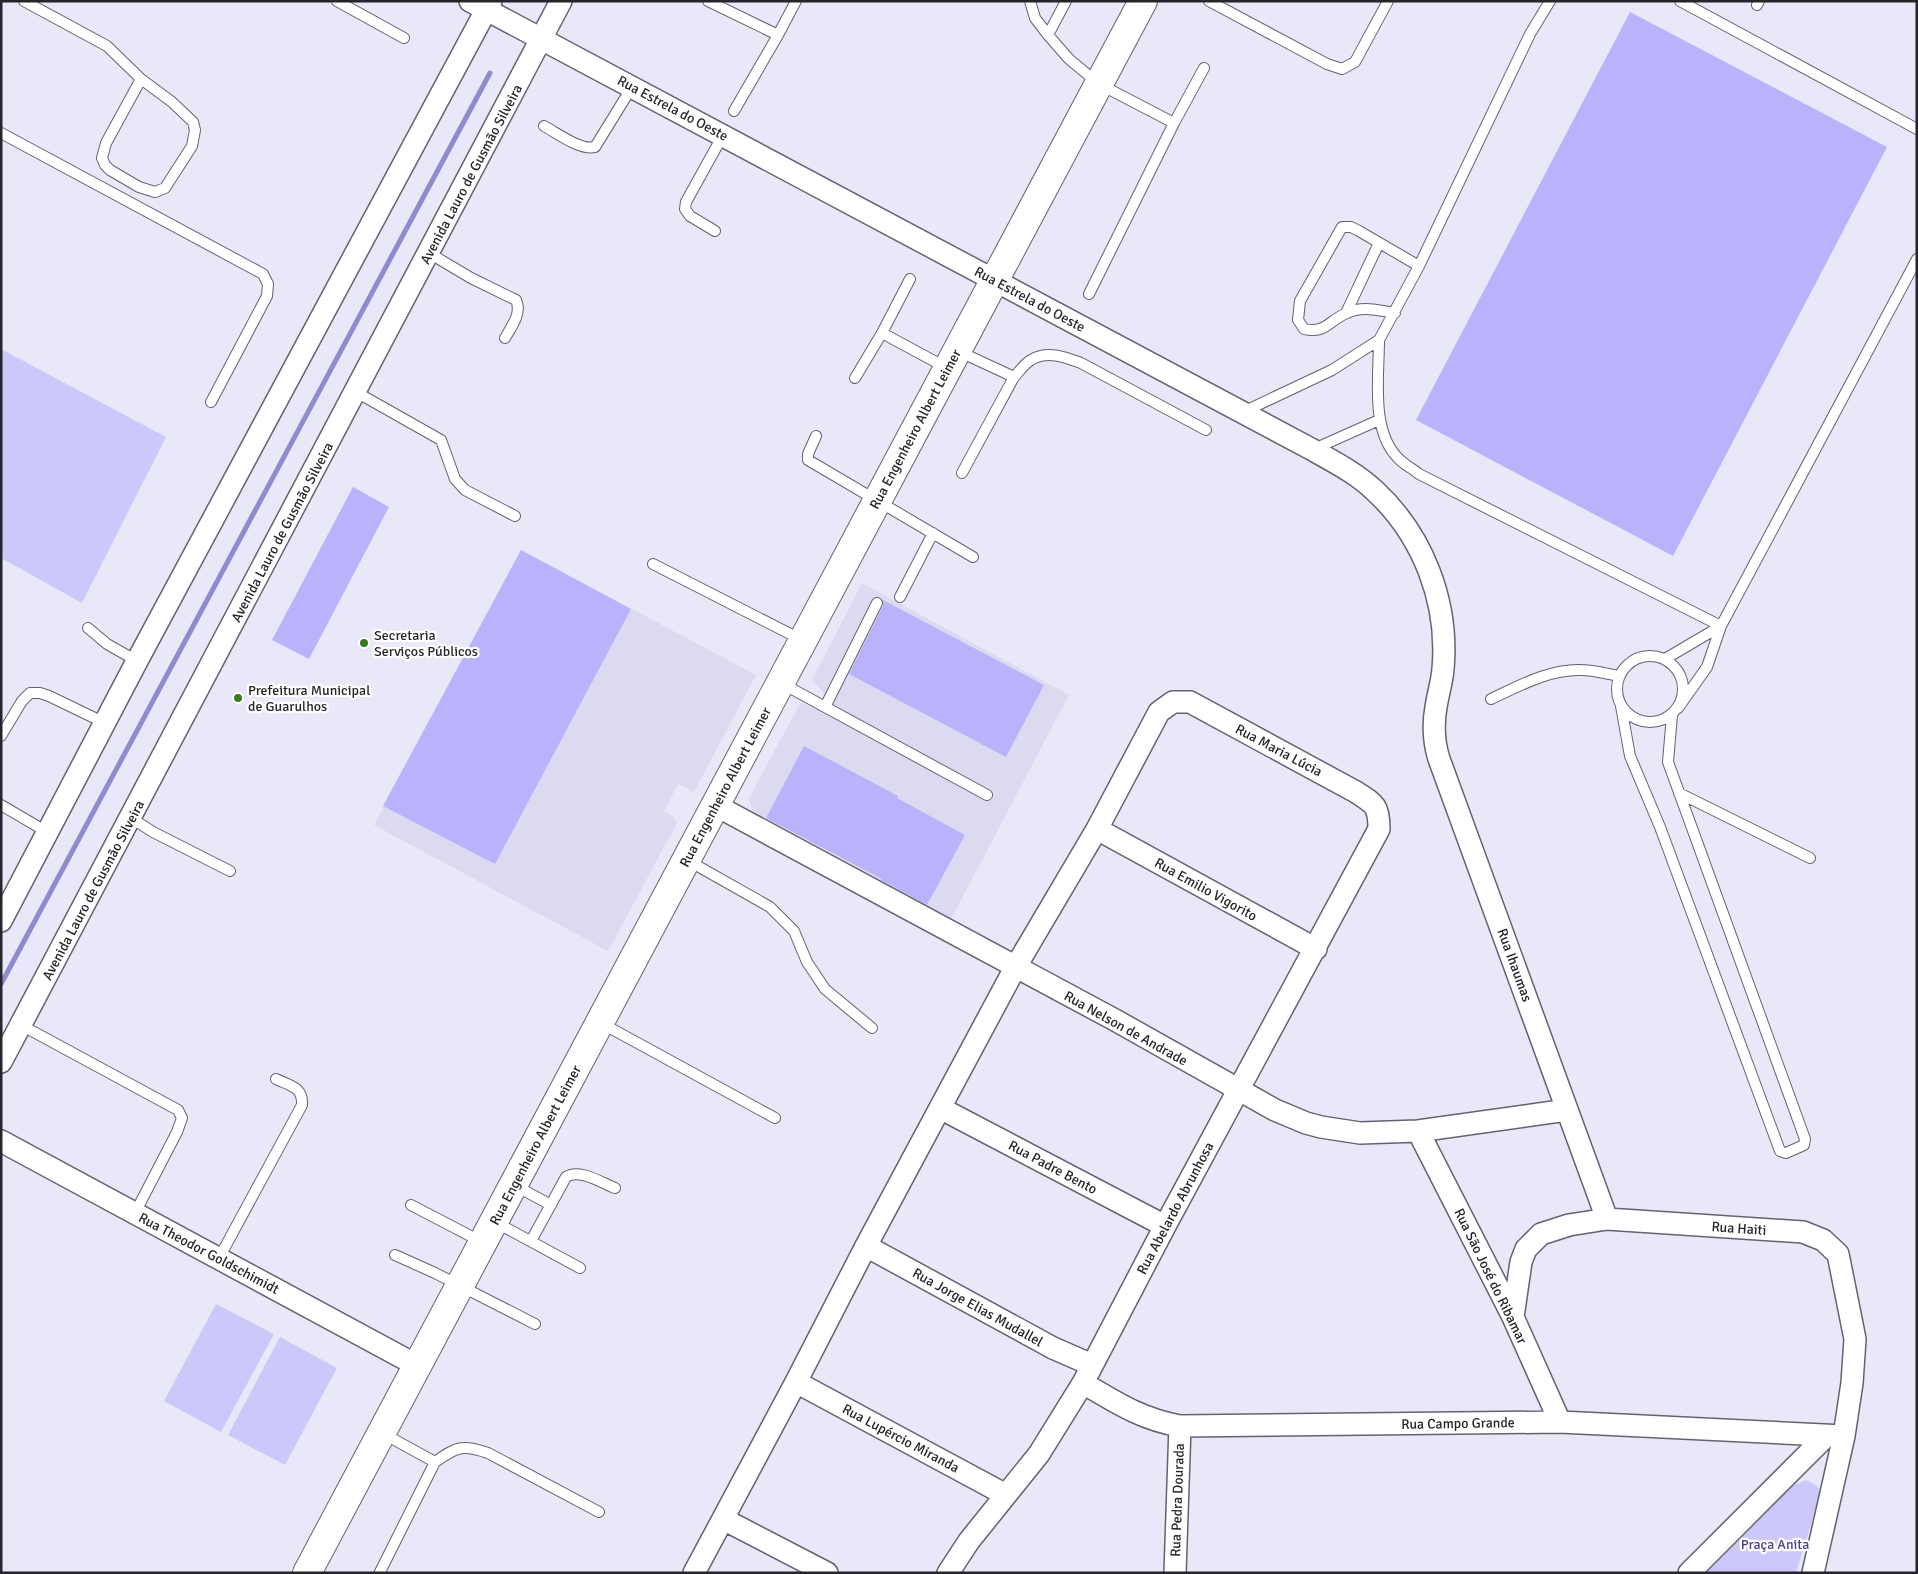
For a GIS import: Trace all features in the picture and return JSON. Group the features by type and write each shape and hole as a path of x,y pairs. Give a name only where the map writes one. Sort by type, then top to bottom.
{"street":[{"name":"Avenida Lauro de Gusmão Silveira","path":"1,1062 561,1"},
{"name":"Rua Engenheiro Albert Leimer","path":"312,1571 382,1433 1143,1"},
{"name":"Rua Estrela do Oeste","path":"483,4 632,87 1348,469 1380,496 1393,510 1415,541 1429,568 1438,599 1443,631 1443,670 1435,709"},
{"path":"1,921 483,4"},
{"name":"Rua Maria Lúcia","path":"1097,829 1159,712 1173,702 1190,702 1372,802 1379,814 1379,829"},
{"name":"Rua Ihaumas","path":"1435,709 1435,739 1439,760 1607,1219"},
{"name":"Rua Nelson de Andrade","path":"715,805 1015,968 1115,1020 1239,1090 1291,1117 1321,1128 1360,1133 1418,1131 1567,1110"},
{"path":"694,1573 1015,968 1097,829"},
{"name":"Rua Emilio Vigorito","path":"1097,829 1316,949"},
{"name":"Rua Abelardo Abrunhosa","path":"948,1573 969,1541 1039,1454 1087,1374 1379,829"},
{"name":"Rua Padre Bento","path":"940,1108 1165,1226"},
{"name":"Rua São José do Ribamar","path":"1418,1131 1513,1316 1560,1422"},
{"name":"Rua Theodor Goldschimidt","path":"1,1140 418,1366"},
{"name":"Rua Haiti","path":"1513,1316 1521,1262 1526,1249 1541,1234 1569,1225 1607,1219 1803,1232 1823,1240 1838,1254 1855,1339 1852,1383 1835,1436 1813,1573"},
{"name":"Rua Jorge Elias Mudallel","path":"866,1246 1053,1348 1087,1374"},
{"name":"Rua Campo Grande","path":"1087,1374 1133,1412 1149,1419 1180,1426 1560,1422 1835,1436"},
{"name":"Rua Lupércio Miranda","path":"796,1382 1006,1495"},
{"name":"Rua Pedra Dourada","path":"1175,1573 1180,1426"},
{"path":"1689,1573 1835,1436"},
{"path":"723,1520 827,1573"}],"lane":[{"path":"24,1 107,46 141,79 187,115 193,122 195,130 192,146 165,188 155,192 139,187 110,170 102,158 106,143 141,79"},
{"path":"337,1 404,38"},
{"path":"708,1 778,35"},
{"path":"734,111 796,1"},
{"path":"1030,1 1035,18 1069,59 1099,84 1174,123"},
{"path":"1048,35 1066,1"},
{"path":"1209,1 1327,64 1342,69 1355,62 1388,1"},
{"path":"1550,1 1530,34 1419,266 1380,340 1379,420 1389,446 1400,460 1419,474 1721,626"},
{"path":"1680,1 1917,129"},
{"path":"1089,294 1174,123 1204,68"},
{"path":"544,126 582,146 595,147 632,87"},
{"path":"1,133 263,274 268,284 268,296 211,402"},
{"path":"715,231 690,216 685,209 686,202 723,135"},
{"path":"1395,312 1362,309 1346,313 1317,331 1304,329 1298,320 1300,301 1342,228 1351,228 1419,266"},
{"path":"1346,313 1379,242"},
{"path":"429,253 470,278 516,300 519,306 518,315 505,338"},
{"path":"1621,706 1635,719 1654,723 1675,712 1707,667 1721,626 1917,259"},
{"path":"855,378 882,333 910,279"},
{"path":"882,333 952,360 1014,377"},
{"path":"1243,412 1332,370 1380,340"},
{"path":"962,473 1014,377 1031,360 1049,355 1064,357 1081,363 1206,430"},
{"path":"356,392 441,440 455,479 465,490 515,516"},
{"path":"1313,450 1379,420"},
{"path":"816,436 808,454 808,460 973,556"},
{"path":"900,597 933,533"},
{"path":"653,564 803,640"},
{"path":"825,707 877,603"},
{"path":"1665,660 1721,626"},
{"path":"88,628 107,644 137,662"},
{"path":"1652,656 1665,660 1679,672 1684,690 1675,712 1668,762 1805,1139 1804,1145 1786,1153 1780,1151 1660,826 1630,756 1617,691 1620,676 1628,665 1639,658 1652,656"},
{"path":"1492,699 1536,678 1567,671 1581,670 1620,676"},
{"path":"780,683 988,795"},
{"path":"1,736 22,701 30,693 40,692 105,723"},
{"path":"1679,793 1810,858"},
{"path":"1,805 48,832"},
{"path":"131,818 153,832 230,871"},
{"path":"687,859 770,907 794,931 807,962 826,989 872,1028"},
{"path":"600,1023 775,1118"},
{"path":"21,1025 178,1110 182,1118 177,1132 135,1213"},
{"path":"219,1258 302,1105 302,1096 299,1091 276,1079"},
{"path":"531,1241 566,1178 572,1174 579,1174 615,1188"},
{"path":"514,1185 551,1205"},
{"path":"411,1205 489,1232 531,1241 580,1268"},
{"path":"395,1255 535,1324"},
{"path":"382,1433 435,1462"},
{"path":"380,1572 435,1462 450,1451 469,1446 488,1453 600,1512"}],"shaded area":[{"path":"521,550 756,675 694,792 678,784 664,811 673,816 677,823 608,951 374,825"},
{"path":"862,583 1069,695 950,921 757,817 751,807 749,798 801,702 816,709 825,694 812,680"}],"green space":[{"path":"1,349 166,437 82,603 1,558"},
{"path":"216,1304 274,1334 221,1432 164,1401"},
{"path":"280,1337 337,1368 285,1465 228,1435"},
{"name":"Praça Anita","path":"1806,1480 1816,1485 1821,1492 1796,1573 1706,1573 1794,1485"}],"building":[{"path":"1630,12 1887,147 1673,556 1416,420"},
{"path":"353,487 389,507 309,659 272,640"},
{"path":"521,550 631,609 495,864 383,806"},
{"path":"883,600 1044,685 1006,757 849,674 883,606"},
{"path":"804,746 898,796 897,798 965,835 927,905 766,818"}],"waterway":[{"path":"1,984 490,73"}],"place":[{"name":"Secretaria Serviços Públicos","path":"364,643"},
{"name":"Prefeitura Municipal de Guarulhos","path":"238,698"}]}
